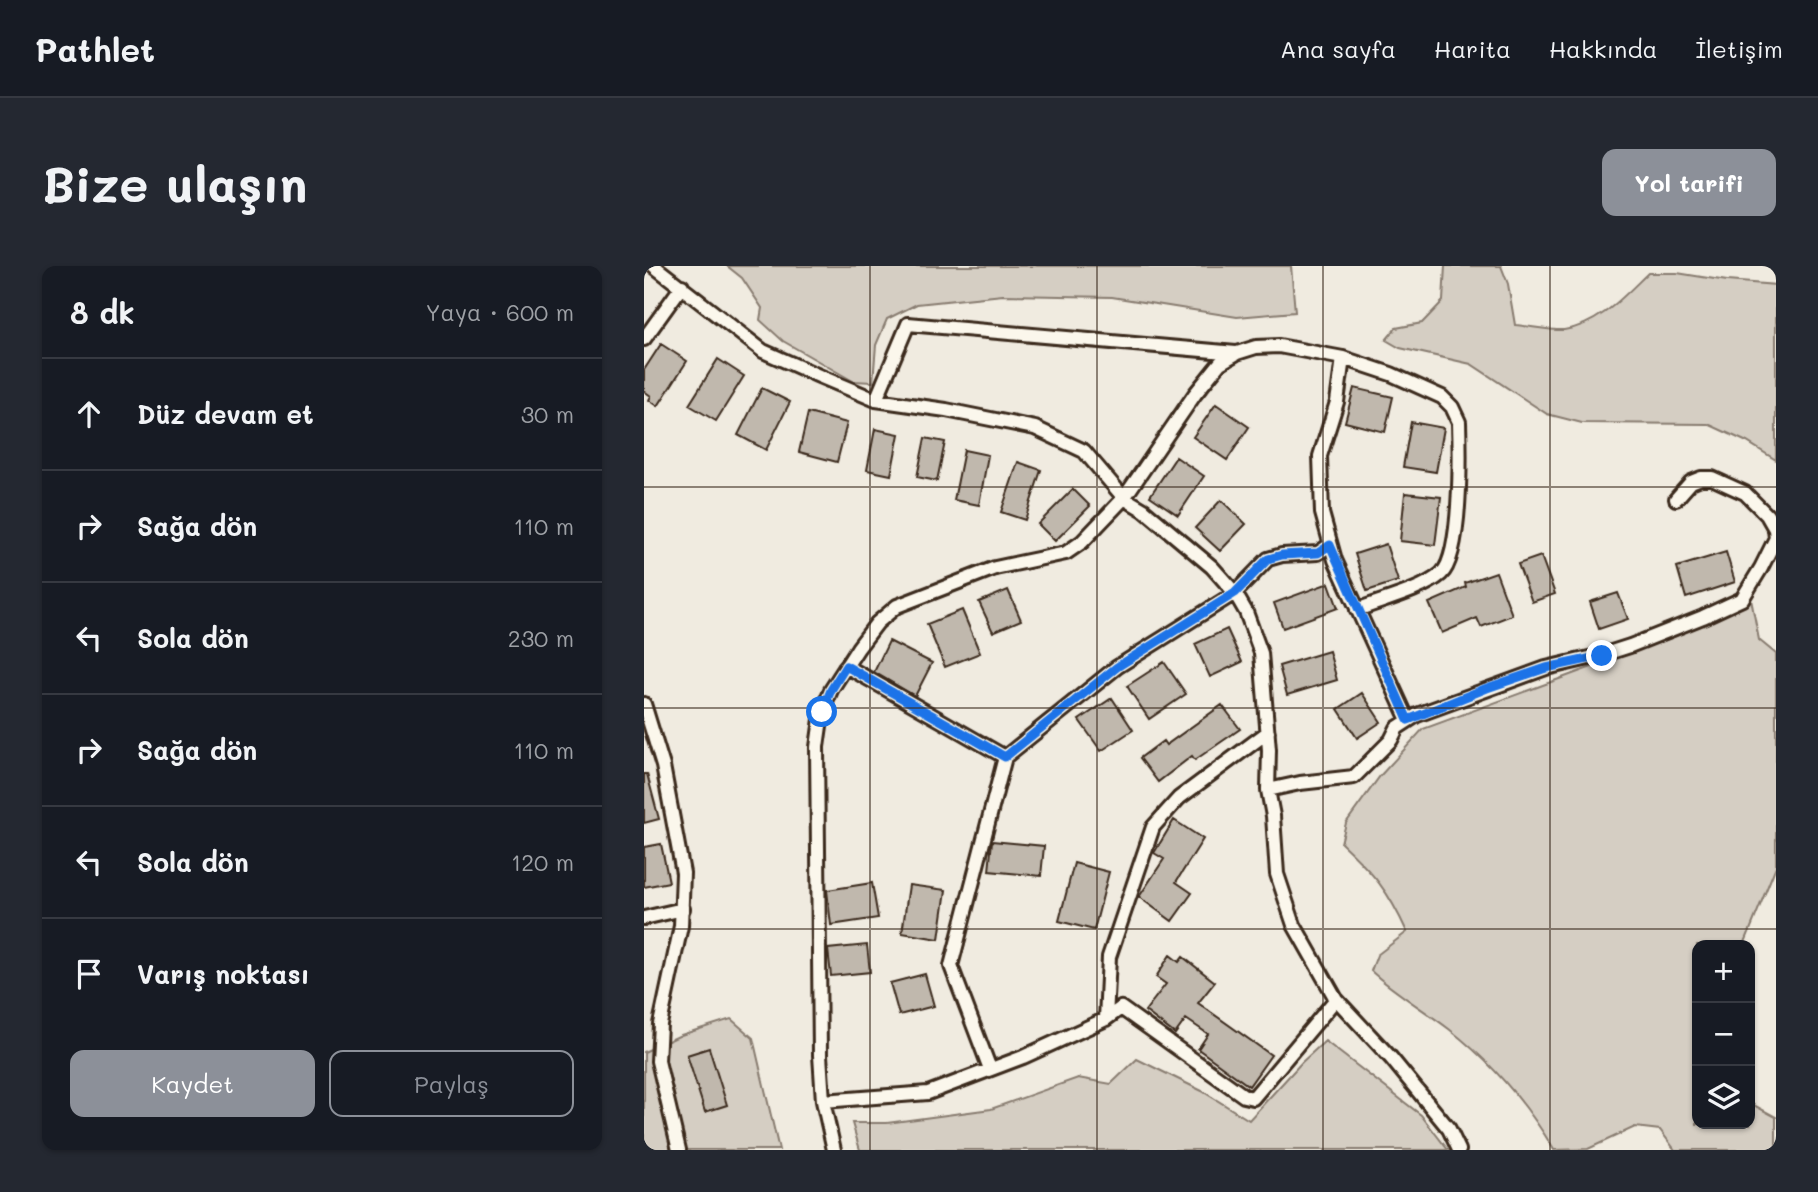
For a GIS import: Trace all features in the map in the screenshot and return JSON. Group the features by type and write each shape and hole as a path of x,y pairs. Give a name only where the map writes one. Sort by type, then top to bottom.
{"street":[{"path":"654,266 763,351 876,400 946,410 1035,428 1084,451 1124,498 1144,510 1212,567 1235,593 1246,612 1261,653 1268,732 1268,790 1273,816 1277,874 1294,925 1336,999 1399,1068 1449,1129 1459,1150"},
{"path":"644,339 682,286"},
{"path":"876,400 908,324 1237,353"},
{"path":"834,1150 823,1101 820,1055 817,747 822,712 831,690 877,623 897,606 996,568 1066,553 1082,542 1124,498 1195,394 1220,363 1237,353 1256,347 1279,346 1343,358 1391,374 1442,397 1452,407 1459,422 1455,536 1449,566 1424,584 1357,610"},
{"path":"1343,358 1337,402 1321,456 1322,513 1330,545 1357,610 1408,720"},
{"path":"1268,790 1300,783 1354,777 1391,740 1397,728 1408,720 1546,668 1602,656 1630,646 1703,617 1742,598 1776,538 1775,528 1767,515 1745,493 1712,478 1691,482 1676,499"},
{"path":"990,1069 951,966 1005,757 1117,667 1235,593 1268,559 1282,555 1318,553 1330,545"},
{"path":"846,666 1005,757"},
{"path":"644,704 663,766 683,873 683,909 660,1024 658,1060 679,1150"},
{"path":"1107,1020 1109,957 1153,827 1179,798 1268,732"},
{"path":"644,918 683,909"},
{"path":"823,1101 928,1093 1107,1020 1121,1008 1244,1097 1253,1098 1336,999"}],"shaded area":[{"path":"727,266 1291,266 1295,312 1237,317 1112,297 1003,295 917,304 887,319 876,345 873,382 853,381 783,341 760,320 762,308 742,278"},
{"path":"1445,266 1501,266 1508,284 1515,325 1560,330 1577,327 1600,316 1648,273 1677,273 1776,285 1776,460 1747,442 1708,424 1582,423 1547,414 1471,364 1400,348 1386,340 1396,328 1422,323 1443,301"},
{"path":"1751,599 1759,640 1776,654 1776,866 1746,940 1692,940 1692,1129 1755,1129 1755,1106 1776,1117 1776,1150 1675,1150 1660,1130 1635,1127 1588,1149 1554,1150 1520,1100 1479,1055 1449,1029 1371,971 1377,955 1407,932 1379,883 1341,843 1346,823 1380,776 1423,729 1676,636"},
{"path":"731,1019 753,1038 779,1150 644,1150 644,1052 681,1035"},
{"path":"1325,1041 1421,1115 1448,1150 860,1150 852,1123 887,1123 991,1109 1078,1078 1111,1084 1137,1059 1202,1091 1249,1120"}],"building":[{"path":"661,344 687,361 658,406 649,400 651,396 644,391 644,370"},
{"path":"718,359 744,376 716,421 689,405"},
{"path":"762,388 790,402 766,450 738,435"},
{"path":"1354,388 1393,397 1385,432 1345,422"},
{"path":"1216,404 1249,427 1227,460 1193,437"},
{"path":"808,413 847,423 837,462 799,452"},
{"path":"1411,422 1444,428 1436,472 1403,467"},
{"path":"875,429 899,434 891,475 867,470"},
{"path":"925,438 945,442 937,481 917,477"},
{"path":"964,450 988,455 979,505 954,500"},
{"path":"1176,457 1204,476 1178,515 1150,496"},
{"path":"1018,462 1041,470 1025,520 1001,512"},
{"path":"1073,489 1090,506 1055,541 1038,524"},
{"path":"1405,493 1441,497 1435,545 1400,541"},
{"path":"1221,500 1246,524 1220,551 1195,528"},
{"path":"1386,544 1398,581 1367,591 1355,554"},
{"path":"1726,552 1735,582 1686,598 1677,567"},
{"path":"1541,556 1555,594 1532,602 1518,564"},
{"path":"1496,572 1512,615 1481,627 1477,618 1442,633 1429,603 1466,587 1465,583"},
{"path":"1329,583 1338,608 1283,628 1274,603"},
{"path":"1008,590 1021,620 993,632 979,602"},
{"path":"1618,593 1628,619 1599,629 1590,602"},
{"path":"962,610 980,653 945,667 927,624"},
{"path":"1227,629 1242,662 1210,677 1195,644"},
{"path":"889,641 932,663 915,696 874,672"},
{"path":"1329,651 1337,680 1287,695 1279,666"},
{"path":"1164,662 1186,694 1149,719 1127,686"},
{"path":"1362,693 1381,722 1357,738 1338,709"},
{"path":"1112,698 1133,730 1101,751 1079,720"},
{"path":"1222,705 1240,729 1195,760 1192,756 1158,782 1140,758 1163,741 1166,745"},
{"path":"644,774 647,774 659,819 644,823"},
{"path":"1174,820 1203,839 1176,882 1192,893 1172,921 1139,897 1164,859 1154,853"},
{"path":"992,841 1044,846 1041,876 989,871"},
{"path":"661,844 669,882 644,887 644,847"},
{"path":"1074,863 1109,872 1094,930 1059,921"},
{"path":"872,883 878,918 831,925 827,890"},
{"path":"909,885 946,890 939,939 902,933"},
{"path":"867,945 870,972 831,976 828,949"},
{"path":"1170,955 1179,962 1183,957 1215,982 1198,1003 1271,1055 1249,1086 1198,1049 1208,1034 1186,1019 1175,1034 1145,1011 1166,984 1156,977"},
{"path":"925,974 934,1006 899,1015 890,983"},
{"path":"709,1048 727,1105 705,1112 687,1055"}],"route":[{"path":"822,712 831,690 846,666 1005,757 1117,667 1235,593 1268,559 1282,555 1318,553 1330,545 1408,720 1546,668 1602,656"}]}
